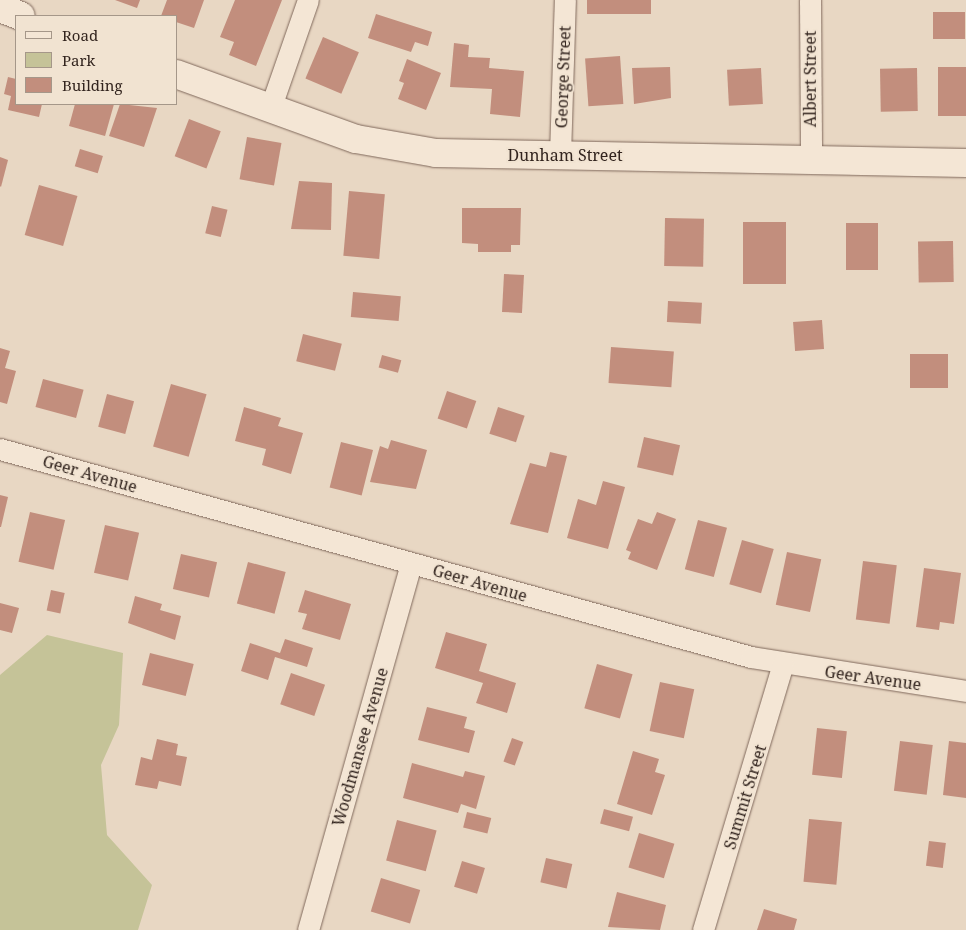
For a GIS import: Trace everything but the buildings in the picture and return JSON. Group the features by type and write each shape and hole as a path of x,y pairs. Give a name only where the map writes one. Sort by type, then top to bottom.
{"street":[{"path":"270,109 308,0"},
{"name":"George Street","path":"560,155 565,0"},
{"name":"Albert Street","path":"810,0 810,157"},
{"path":"0,8 18,15"},
{"name":"Dunham Street","path":"178,75 356,139 409,149 560,155 810,157 966,163"},
{"name":"Geer Avenue","path":"0,449 783,664 966,691"},
{"name":"Woodmansee Avenue","path":"308,930 411,563"},
{"name":"Summit Street","path":"703,930 783,664"}],"green space":[{"path":"47,635 123,653 119,725 101,765 107,835 152,885 138,930 0,930 0,675"}]}
